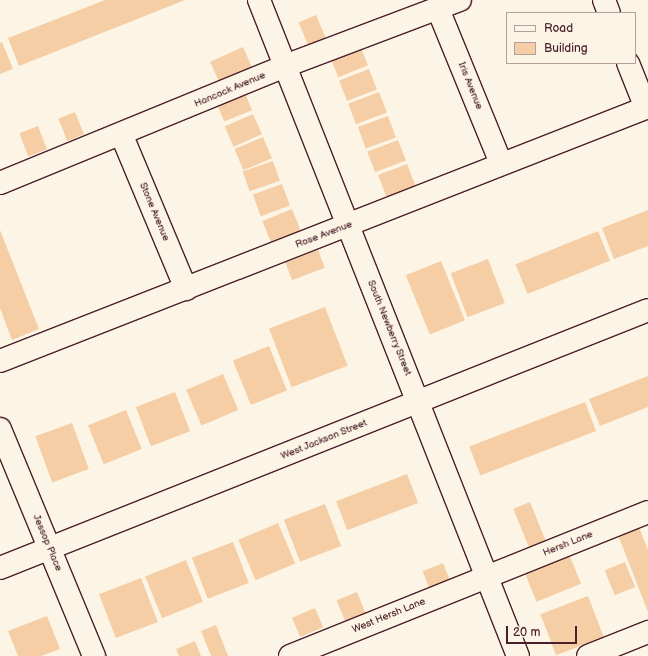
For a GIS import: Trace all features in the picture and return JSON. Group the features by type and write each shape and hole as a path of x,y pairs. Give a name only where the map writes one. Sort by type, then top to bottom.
{"street":[{"name":"South Newberry Street","path":"259,0 488,576 518,656"},
{"name":"Hancock Avenue","path":"0,183 122,136 285,66 460,0"},
{"path":"604,0 609,12"},
{"name":"Iris Avenue","path":"438,9 501,163"},
{"path":"628,64 647,107"},
{"name":"Rose Avenue","path":"0,361 348,226 501,163 647,107"},
{"name":"Stone Avenue","path":"122,136 186,289"},
{"name":"West Jackson Street","path":"0,568 419,403 648,310"},
{"name":"Jessop Place","path":"0,429 94,656"},
{"name":"Hersh Lane","path":"488,576 648,512"},
{"name":"West Hersh Lane","path":"290,656 488,576"},
{"path":"588,656 648,632"}],"building":[{"path":"105,0 185,0 19,66 8,38"},
{"path":"316,15 326,38 308,45 299,22"},
{"path":"2,42 13,69 0,74 0,43"},
{"path":"359,43 368,65 338,77 329,55"},
{"path":"243,47 254,72 221,86 210,62"},
{"path":"369,69 377,90 347,101 339,80"},
{"path":"243,88 252,110 224,121 215,99"},
{"path":"379,92 387,113 356,124 348,104"},
{"path":"75,112 84,134 67,141 58,119"},
{"path":"253,114 262,134 234,147 225,127"},
{"path":"388,116 396,138 366,149 358,127"},
{"path":"38,126 47,149 28,157 19,133"},
{"path":"263,137 272,158 243,170 234,149"},
{"path":"398,140 406,161 375,172 367,152"},
{"path":"273,161 280,181 250,191 243,171"},
{"path":"407,164 416,187 387,198 378,175"},
{"path":"282,184 290,206 261,216 253,195"},
{"path":"292,209 301,231 271,243 262,221"},
{"path":"648,210 648,246 614,259 602,228"},
{"path":"0,230 39,329 12,340 0,308"},
{"path":"598,231 610,261 527,294 515,264"},
{"path":"318,250 325,268 292,280 285,263"},
{"path":"488,259 505,303 468,317 451,273"},
{"path":"441,261 465,320 430,335 406,275"},
{"path":"325,307 348,366 292,387 269,329"},
{"path":"269,346 287,391 251,405 233,361"},
{"path":"223,374 238,410 201,426 186,390"},
{"path":"648,376 648,407 600,426 589,399"},
{"path":"175,392 190,431 151,446 136,407"},
{"path":"585,402 596,431 480,475 469,446"},
{"path":"126,410 142,449 104,464 88,425"},
{"path":"72,423 89,469 52,482 35,436"},
{"path":"407,474 418,503 347,530 336,501"},
{"path":"530,502 546,542 529,549 513,509"},
{"path":"325,504 341,546 300,562 284,520"},
{"path":"278,523 295,564 256,580 238,540"},
{"path":"639,527 648,550 648,612 618,535"},
{"path":"233,542 249,583 208,599 192,558"},
{"path":"569,554 581,584 536,602 524,572"},
{"path":"186,560 203,602 162,618 145,576"},
{"path":"625,562 635,587 615,595 605,570"},
{"path":"443,563 451,583 431,592 423,571"},
{"path":"141,578 158,622 116,638 99,594"},
{"path":"357,592 366,614 346,622 337,600"},
{"path":"588,596 604,637 556,655 540,614"},
{"path":"315,608 323,627 300,637 292,618"},
{"path":"47,616 60,649 41,656 18,656 8,631"},
{"path":"216,625 228,656 211,656 201,631"},
{"path":"195,641 201,656 179,656 176,649"}]}
